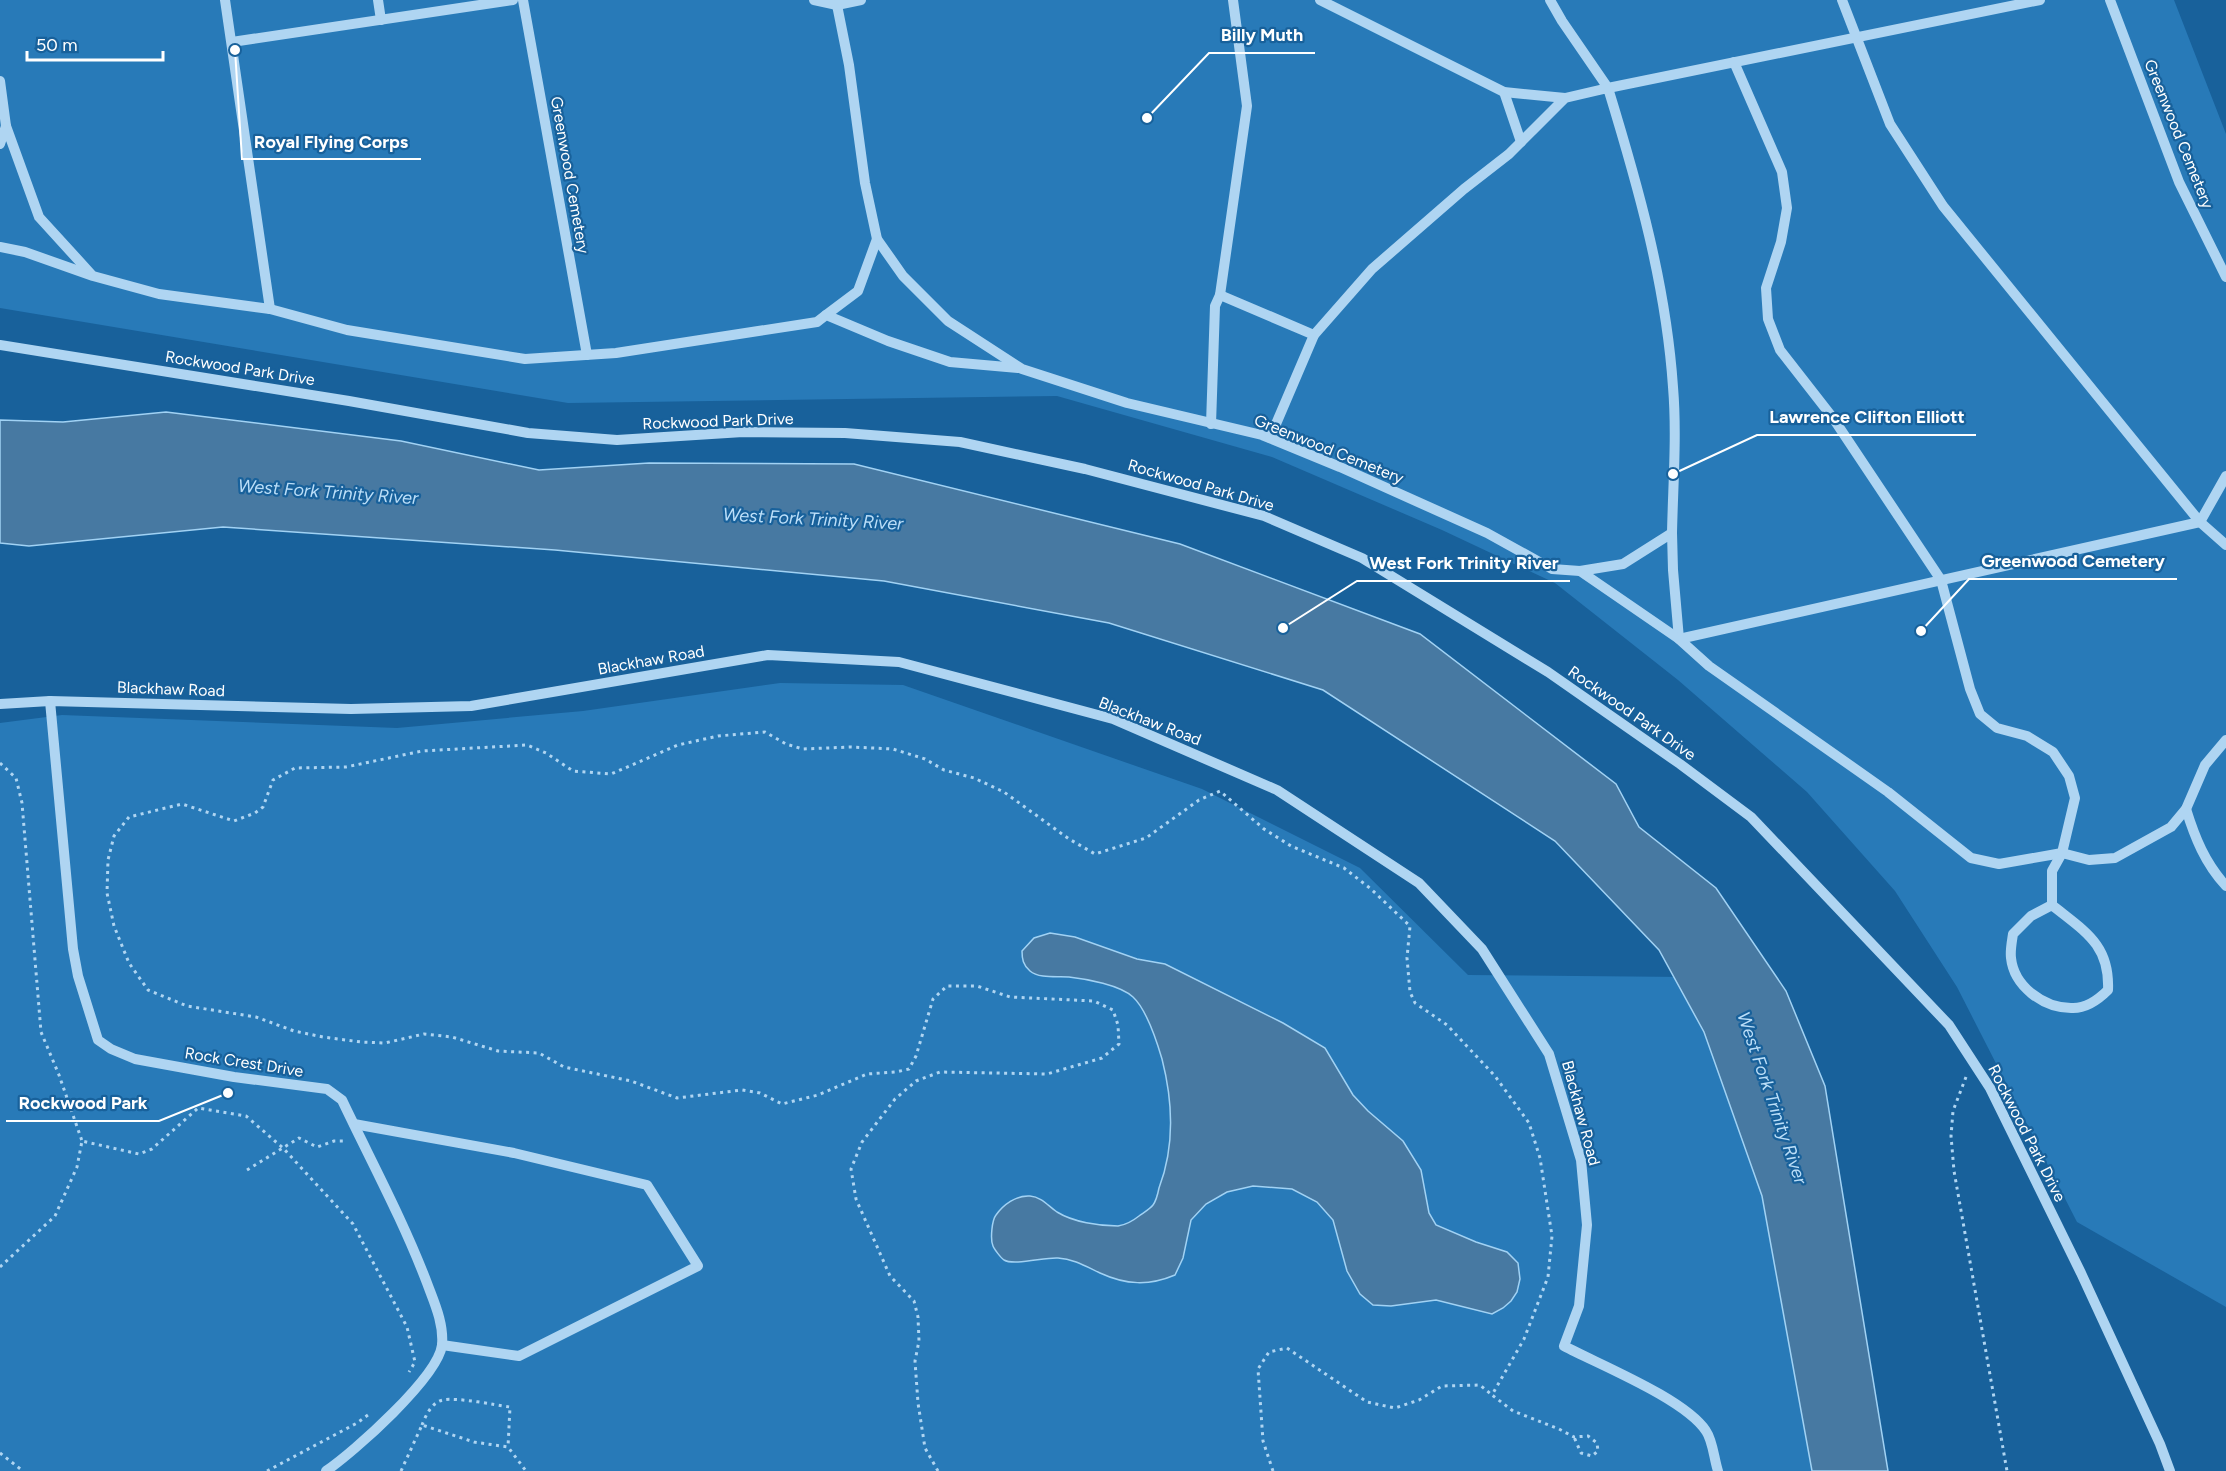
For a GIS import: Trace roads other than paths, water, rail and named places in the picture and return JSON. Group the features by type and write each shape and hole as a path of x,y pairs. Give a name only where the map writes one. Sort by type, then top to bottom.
{"street":[{"path":"225,0 270,309"},
{"path":"378,0 381,20"},
{"path":"232,42 513,0"},
{"name":"Greenwood Cemetery","path":"523,0 587,355"},
{"path":"813,0 837,5 861,0"},
{"path":"1211,424 1215,306 1220,295 1247,106 1233,0"},
{"path":"1320,0 1504,92 1565,98 1855,36 2040,0"},
{"path":"1550,0 1608,88 1647,222 1667,329 1673,387 1672,533 1679,639 2200,522 2226,476"},
{"path":"1842,0 1890,124 1943,206 2200,522 2226,545"},
{"name":"Greenwood Cemetery","path":"2110,0 2179,182 2226,277"},
{"name":"Greenwood Cemetery","path":"837,5 849,65 865,183 877,239 903,276 948,321 1022,369"},
{"path":"1734,62 1782,172 1787,208 1781,242 1766,288 1768,319 1780,350 1833,418 1941,580 1970,689 1980,714 1997,728 2027,736 2053,752 2068,776 2075,798 2061,853 2052,871 2052,905"},
{"path":"0,81 6,126 39,217 93,276"},
{"path":"1504,92 1521,142"},
{"path":"1270,438 1314,336 1372,269 1521,142 1565,98"},
{"path":"0,144 6,126"},
{"path":"0,247 25,252 93,276 159,294 270,309 347,330 525,359 616,353 817,322 858,291 877,239"},
{"path":"1220,295 1314,336"},
{"name":"Greenwood Cemetery","path":"826,315 888,341 950,362 1022,369 1127,403 1270,438 1487,533 1552,569 1580,571 1623,564 1672,533"},
{"name":"Rockwood Park Drive","path":"0,345 350,401 528,433 617,440 743,432 845,433 960,442 1085,469 1264,516 1362,558 1528,660 1680,764 1733,804 1750,818 1949,1025 1990,1088 2076,1263 2160,1444 2170,1471"},
{"name":"Greenwood Cemetery","path":"1580,571 1679,639 1708,666 1888,792 1971,858 1999,864 2061,853"},
{"name":"Blackhaw Road","path":"50,700 351,709 471,705 768,655 899,662 1113,719 1277,790 1419,884 1482,949 1549,1054 1581,1160 1587,1225 1579,1306 1564,1346 1665,1397 1692,1416 1707,1432 1718,1471"},
{"path":"0,704 50,700"},
{"name":"Rock Crest Drive","path":"50,700 73,949 78,976 98,1040 111,1050 135,1059 234,1077 327,1089 342,1100 415,1251 440,1317 442,1345"},
{"path":"2061,853 2089,860 2115,858 2171,827 2186,809 2205,765 2226,740"},
{"path":"2186,809 2197,844 2213,872 2226,886"},
{"path":"2052,905 2083,930 2096,944 2106,961 2108,990 2085,1006 2070,1008 2036,998 2020,980 2011,958 2013,934 2031,916 2052,905"},
{"path":"326,1471 348,1455 413,1392 437,1359 442,1345 519,1356 698,1266 647,1185 514,1152 354,1124"}],"water":[{"path":"166,412 401,441 539,470 649,463 854,464 1180,544 1420,634 1616,784 1639,827 1716,888 1786,991 1825,1086 1888,1471 1812,1471 1762,1196 1704,1032 1659,950 1555,841 1323,690 1109,623 884,581 555,550 223,527 29,546 0,543 0,420 63,422"},
{"path":"1050,933 1075,937 1137,959 1165,964 1283,1023 1325,1048 1353,1095 1403,1141 1421,1170 1429,1213 1436,1225 1507,1252 1518,1263 1520,1279 1517,1292 1511,1301 1492,1314 1436,1300 1391,1306 1373,1305 1360,1294 1347,1271 1333,1220 1317,1202 1292,1189 1253,1186 1227,1192 1206,1204 1191,1220 1183,1258 1175,1275 1165,1279 1138,1283 1128,1282 1064,1259 1015,1262 1004,1260 993,1246 992,1230 996,1215 1010,1201 1030,1196 1078,1221 1118,1226 1135,1219 1153,1205 1168,1156 1171,1124 1166,1075 1147,1017 1138,1002 1120,989 1094,981 1043,976 1030,971 1023,962 1022,951 1034,938"}],"place":[{"name":"Royal Flying Corps","path":"235,50"},
{"name":"Billy Muth","path":"1147,118"},
{"name":"Lawrence Clifton Elliott","path":"1673,474"},
{"name":"West Fork Trinity River","path":"1283,628"},
{"name":"Greenwood Cemetery","path":"1921,631"},
{"name":"Rockwood Park","path":"228,1093"}]}
